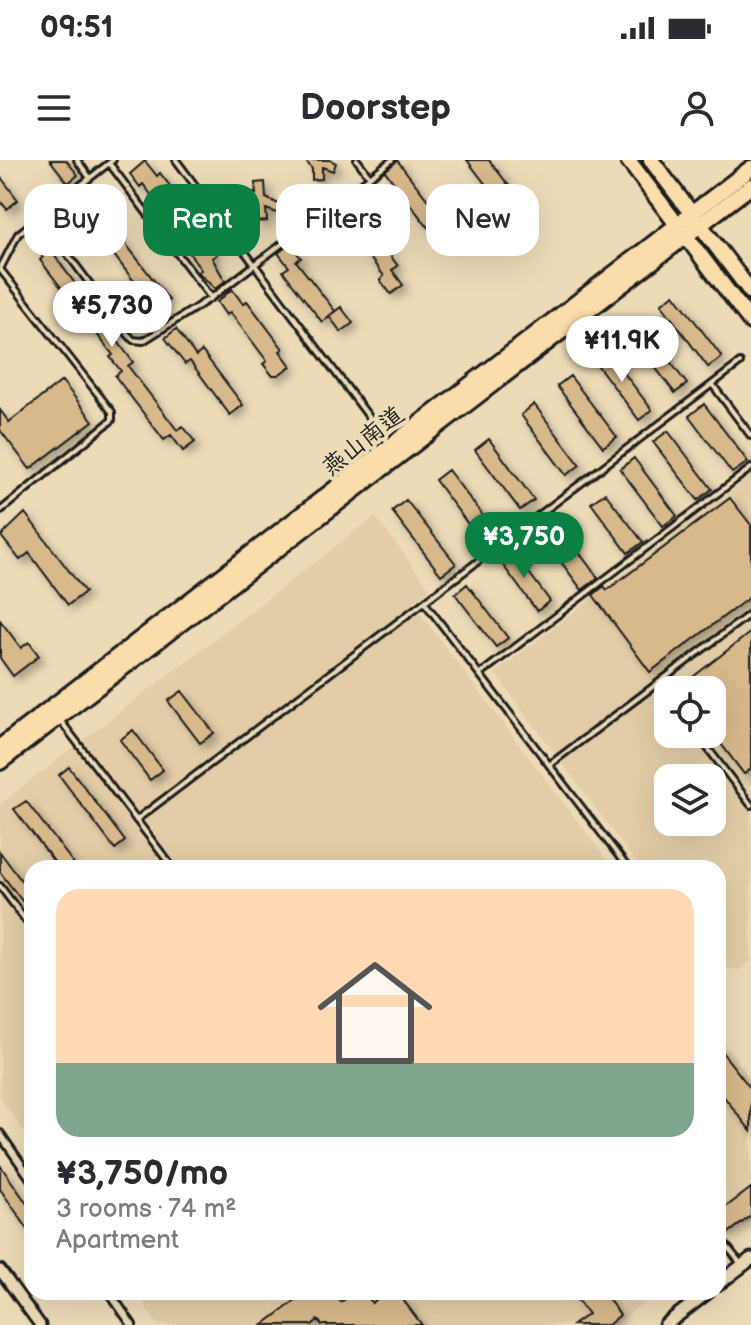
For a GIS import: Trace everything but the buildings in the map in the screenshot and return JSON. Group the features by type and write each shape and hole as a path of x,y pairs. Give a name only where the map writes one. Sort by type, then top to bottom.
{"main road":[{"path":"628,160 751,322"},
{"path":"651,160 751,292"},
{"name":"燕山南道","path":"0,762 681,231 751,168"},
{"name":"燕山南道","path":"696,219 751,186"},
{"name":"燕山南道","path":"0,747 391,447 681,231"}],"street":[{"path":"0,1134 24,1168"},
{"path":"726,1278 747,1262"},
{"path":"0,1270 40,1325"},
{"path":"115,1300 132,1325"},
{"path":"665,1325 698,1300"}],"lane":[{"path":"77,160 90,178"},
{"path":"176,160 391,447"},
{"path":"357,160 370,177"},
{"path":"69,256 133,340 149,339 211,298 392,160"},
{"path":"82,184 111,162 211,298"},
{"path":"0,511 112,420 112,412 0,269 11,243 24,231"},
{"path":"136,820 740,363"},
{"path":"712,384 751,436"},
{"path":"480,674 751,468"},
{"path":"425,603 622,860"},
{"path":"667,676 751,613"},
{"path":"549,765 654,686"},
{"path":"58,718 167,860"},
{"path":"708,748 751,805"},
{"path":"0,886 24,918"},
{"path":"726,1242 747,1262"}],"shaded area":[{"path":"751,476 751,961 739,970 726,968 726,860 634,860 495,673"},
{"path":"375,516 430,589 412,603 607,860 24,860 24,1132 0,1097 0,804"},
{"path":"726,1046 751,1079 751,1221 726,1240"},
{"path":"141,1300 648,1300 615,1325 158,1325"}]}
